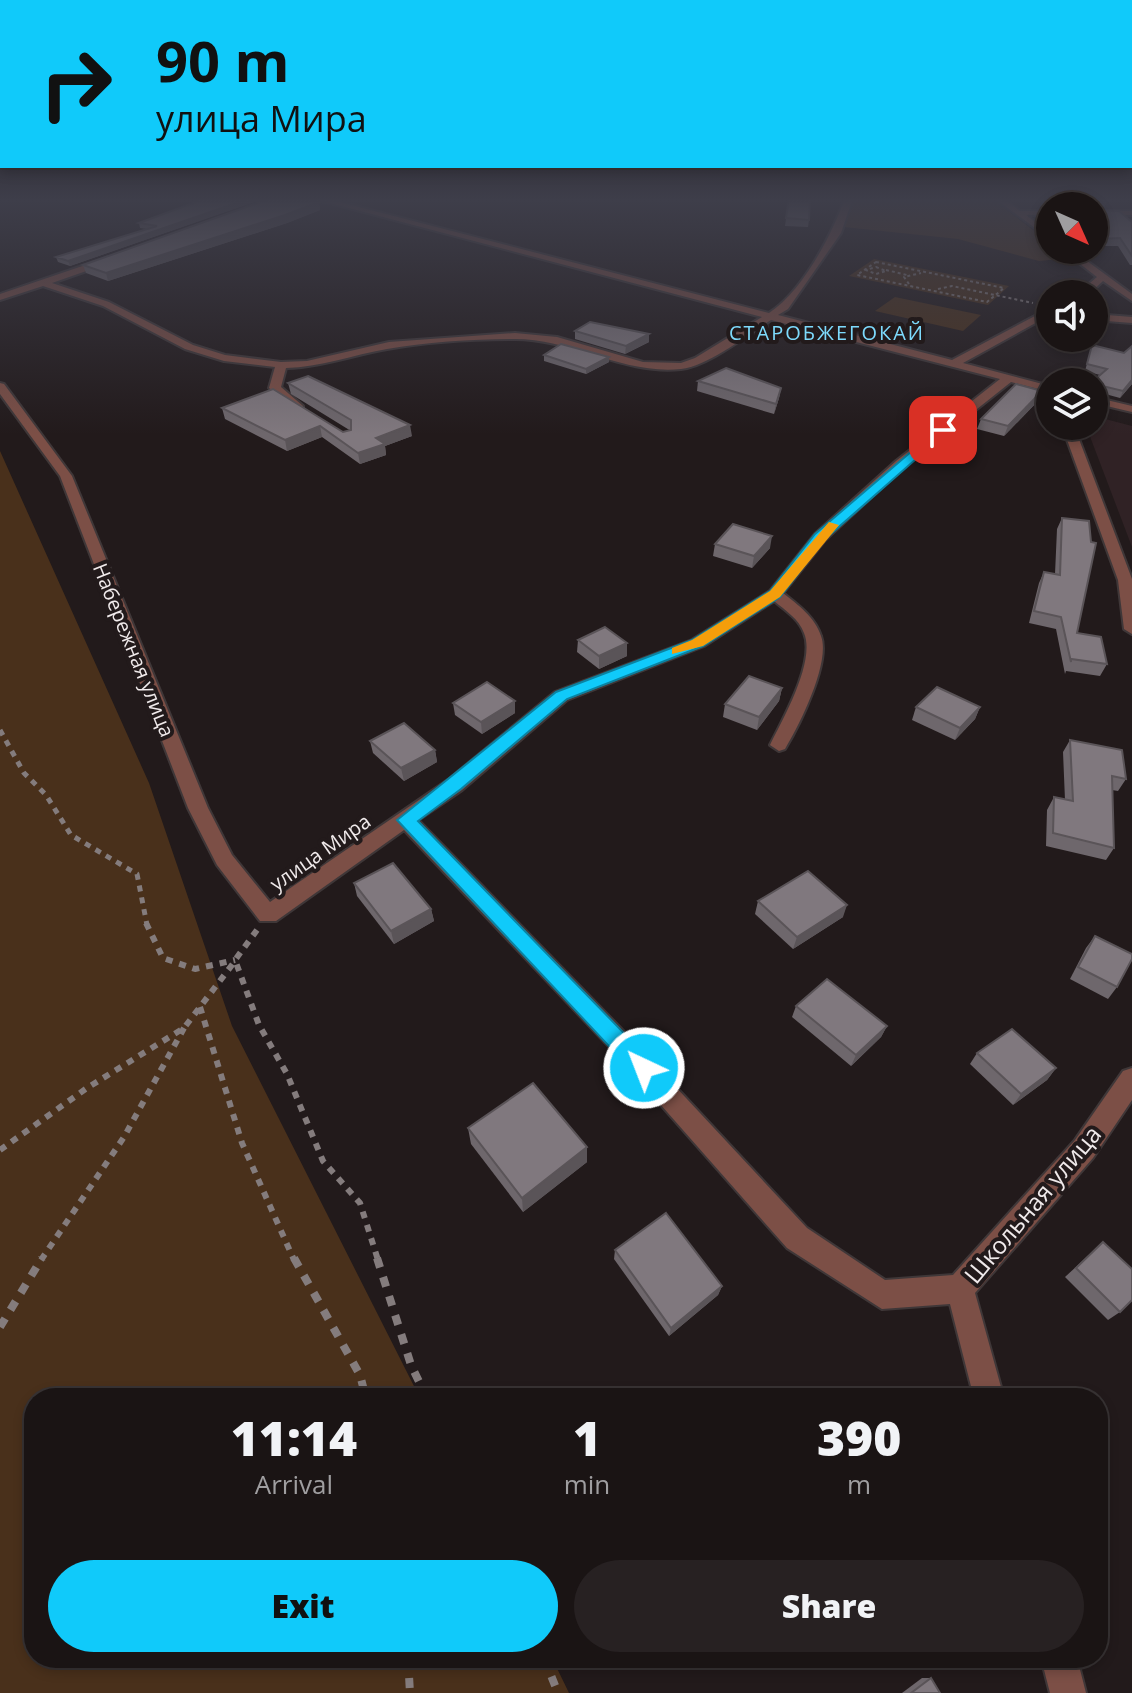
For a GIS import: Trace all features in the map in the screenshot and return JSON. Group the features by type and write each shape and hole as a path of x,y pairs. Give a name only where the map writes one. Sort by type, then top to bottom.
{"street":[{"path":"0,297 60,277"},
{"path":"623,277 1036,385"},
{"path":"44,283 106,304 189,347 224,358 281,365 307,364 389,345 480,336 557,340 661,368 699,360 775,316 809,277"},
{"path":"1101,278 1132,298"},
{"path":"1108,318 1132,320"},
{"path":"953,364 1036,319"},
{"path":"281,365 275,388 282,397 308,413"},
{"name":"улица Мира","path":"268,915 455,785 561,696 698,643 775,594 820,537 900,464 1009,378"},
{"name":"Набережная улица","path":"0,386 66,476 198,808 224,860 268,915"},
{"path":"1108,403 1132,409"},
{"path":"1073,440 1125,580 1132,629"},
{"path":"775,594 806,621 815,642 812,663 779,745"},
{"path":"406,820 624,1047 797,1238 882,1295 960,1289 986,1388"},
{"name":"Школьная улица","path":"960,1289 1084,1149 1132,1079"},
{"path":"1062,1668 1068,1693"}],"path":[{"path":"867,277 987,302 1004,288 952,277"},
{"path":"906,277 905,281 921,288 952,286 1036,304"},
{"path":"947,277 952,286"},
{"path":"0,730 24,773 46,795 71,835 137,874 148,932 163,958 195,969 235,960"},
{"path":"0,1327 24,1285 124,1137 184,1028 268,915"},
{"path":"235,960 259,1025 287,1074 323,1161 360,1203 411,1365 422,1388"},
{"path":"200,1007 242,1143 303,1279 360,1375 363,1388"},
{"path":"0,1150 87,1088 184,1028"},
{"path":"409,1668 410,1693"},
{"path":"548,1668 558,1693"}],"shaded area":[{"path":"854,277 964,277 1009,286 988,305"},
{"path":"895,297 981,315 963,331 875,311"},
{"path":"1108,420 1132,426 1132,547 1091,440 1108,440"},
{"path":"0,451 149,783 232,1026 415,1388 24,1388 24,1668 557,1668 569,1693 0,1693"}],"building":[{"path":"590,322 649,334 626,346 575,331"},
{"path":"561,344 609,357 586,369 544,355"},
{"path":"1132,346 1132,380 1123,391 1108,387 1108,368 1087,364 1090,352 1108,352 1108,349 1124,353"},
{"path":"726,368 781,388 776,404 698,381"},
{"path":"308,376 410,425 376,438 385,444 358,453 320,426 285,440 222,408 273,389 343,432 351,430 351,420 288,383"},
{"path":"1016,384 1036,389 1036,397 1008,426 981,419"},
{"path":"1062,518 1089,521 1091,542 1096,543 1077,633 1101,637 1107,664 1071,659 1071,662 1061,617 1034,611 1044,572 1060,575"},
{"path":"733,524 772,536 754,556 715,544"},
{"path":"605,627 627,643 599,656 578,640"},
{"path":"749,676 782,688 759,717 725,704"},
{"path":"487,682 515,701 481,722 453,703"},
{"path":"937,687 980,707 960,728 916,707"},
{"path":"404,723 435,750 401,768 370,741"},
{"path":"1070,740 1122,750 1126,779 1112,776 1114,848 1053,833 1054,797 1073,801"},
{"path":"393,863 431,909 391,931 354,883"},
{"path":"808,871 847,905 797,937 758,901"},
{"path":"1095,936 1132,954 1117,987 1078,967"},
{"path":"827,979 887,1026 856,1055 796,1006"},
{"path":"1012,1029 1056,1068 1021,1094 977,1053"},
{"path":"533,1083 587,1147 522,1198 468,1128"},
{"path":"666,1213 722,1286 671,1328 615,1250"},
{"path":"1103,1242 1132,1269 1132,1300 1120,1312 1076,1268"},
{"path":"931,1678 940,1693 911,1693"}],"slow traffic":[{"path":"678,651 698,643 775,594 833,525"}],"district":[{"name":"СТАРОБЖЕГОКАЙ","path":"827,332"}],"route":[{"path":"644,1068 565,988 475,888 406,820 455,785 561,696 698,643 775,594 820,537 900,464 943,430"}]}
